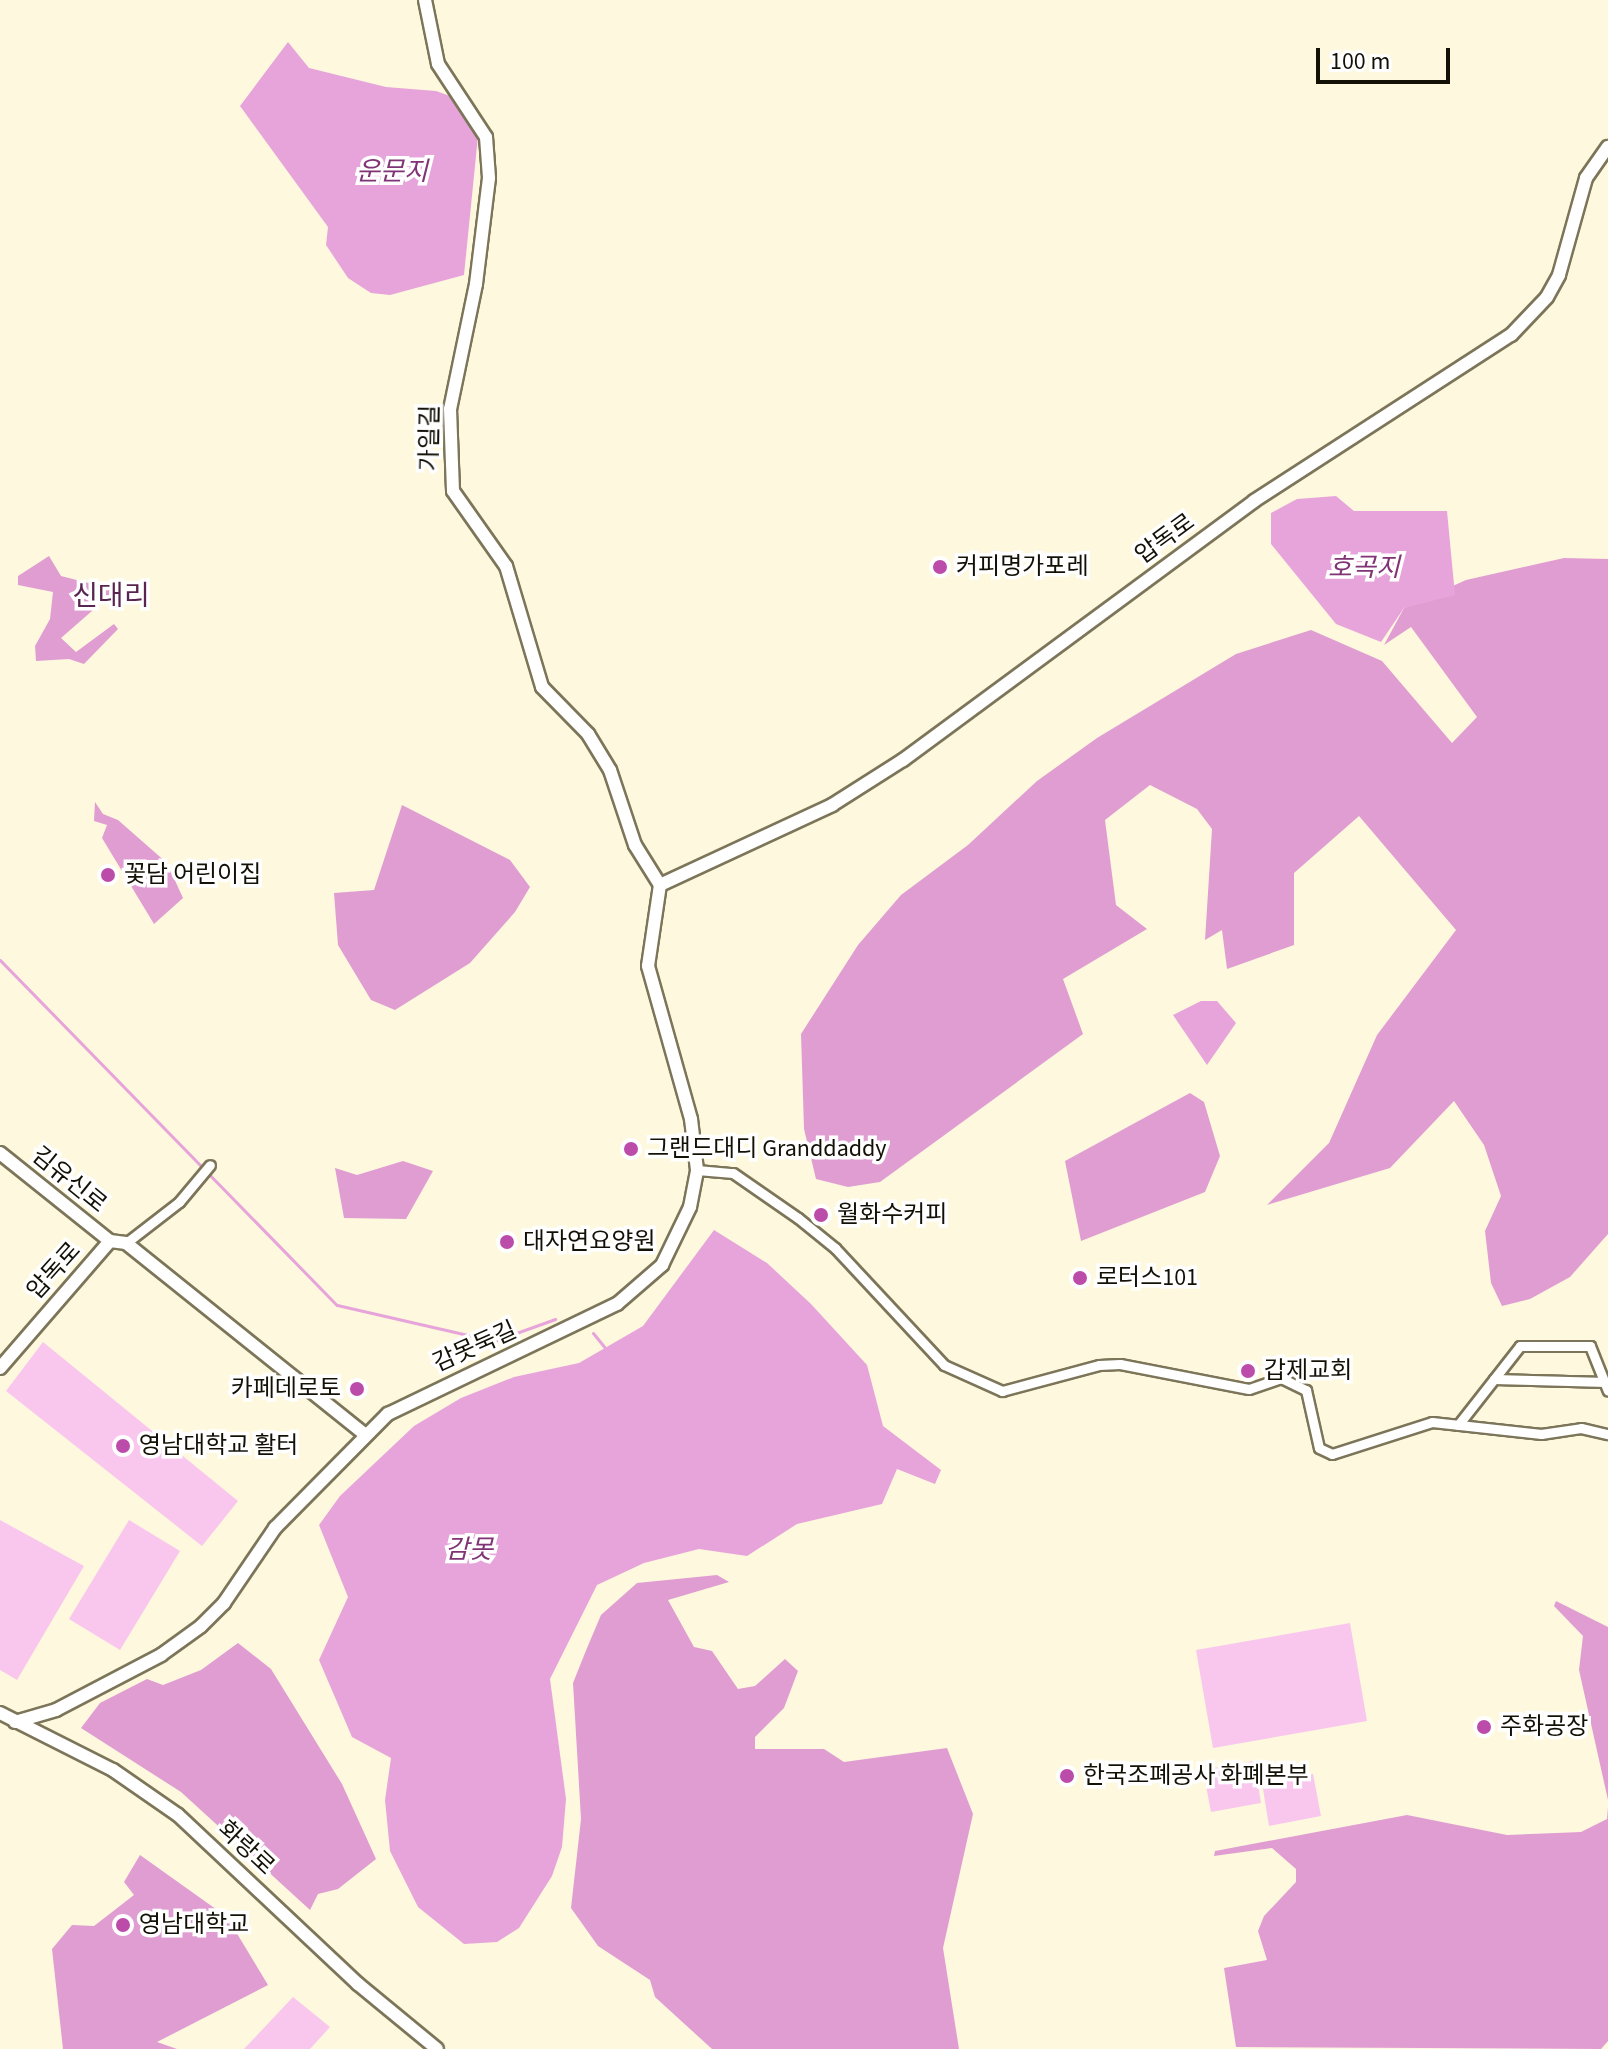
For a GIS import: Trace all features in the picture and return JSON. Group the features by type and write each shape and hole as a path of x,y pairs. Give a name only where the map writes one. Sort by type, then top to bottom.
{"street":[{"name":"가일길","path":"425,0 438,64 486,137 489,178 476,284 450,409 453,491 506,566 542,687 588,734 610,770 635,845 660,885"},
{"name":"압독로","path":"660,885 832,805 903,760 1254,501 1511,335 1547,297 1559,275 1586,178 1608,147"},
{"name":"감못둑길","path":"15,1722 56,1710 161,1655 201,1626 224,1603 275,1528 363,1433 408,1401 585,1320 647,1282 675,1244 697,1170 691,1119 648,966 660,885"},
{"name":"김유신로","path":"0,1153 110,1241"},
{"path":"126,1243 179,1202 210,1165"},
{"path":"697,1170 733,1173 798,1218 835,1248 944,1365 1002,1391 1109,1364 1249,1389 1281,1378 1306,1390 1319,1448 1332,1454 1432,1422 1541,1434 1581,1428 1608,1434"},
{"name":"압독로","path":"0,1368 110,1241"},
{"path":"110,1241 126,1243 363,1433"},
{"path":"1458,1425 1494,1379 1520,1346 1590,1346 1607,1387 1494,1379"},
{"name":"화랑로","path":"0,1713 113,1770 178,1815 358,1984 437,2049"}],"shaded area":[{"path":"49,556 61,576 116,590 61,638 76,652 114,624 118,629 84,664 69,659 36,661 35,646 50,619 53,592 18,585 18,576"},
{"path":"1564,558 1608,559 1608,1234 1570,1277 1530,1299 1502,1306 1491,1283 1485,1231 1501,1196 1484,1145 1454,1101 1390,1168 1267,1205 1329,1143 1377,1035 1456,930 1359,816 1294,873 1294,945 1227,969 1222,930 1205,940 1212,829 1197,809 1150,785 1105,820 1116,905 1147,929 1063,979 1083,1034 880,1182 848,1187 816,1179 804,1129 801,1034 858,945 901,895 968,845 1037,781 1097,738 1236,654 1311,630 1382,661 1452,743 1477,717 1411,627 1384,645 1404,608 1466,580"},
{"path":"95,802 103,814 118,820 167,863 183,898 154,924 102,838 107,825 94,821"},
{"path":"402,805 510,860 530,887 515,912 470,963 395,1010 371,1000 338,945 334,893 374,890"},
{"path":"1190,1093 1204,1102 1220,1156 1205,1192 1081,1241 1065,1161"},
{"path":"403,1161 433,1171 406,1219 344,1218 335,1168 357,1175"},
{"name":"영남대학교 활터","path":"43,1342 238,1501 202,1546 6,1391"},
{"path":"0,1520 84,1566 17,1680 0,1670"},
{"path":"129,1520 180,1551 120,1650 69,1619"},
{"path":"717,1575 729,1582 668,1600 694,1647 712,1651 738,1689 755,1686 785,1659 798,1671 784,1708 755,1737 755,1749 824,1749 844,1762 947,1748 973,1814 943,1948 959,2049 712,2049 655,1997 650,1980 598,1946 571,1908 581,1819 573,1683 601,1615 637,1583"},
{"path":"1556,1601 1608,1627 1608,1800 1579,1670 1583,1636 1554,1606"},
{"path":"1350,1623 1367,1721 1213,1748 1196,1650"},
{"path":"238,1643 271,1669 342,1784 376,1859 338,1889 318,1894 310,1910 181,1792 81,1728 100,1703 147,1679 163,1685 201,1670"},
{"path":"1254,1761 1261,1803 1211,1812 1203,1770"},
{"path":"1313,1774 1321,1816 1269,1826 1262,1783"},
{"path":"1608,1807 1608,2041 1601,2049 1236,2047 1224,1968 1267,1960 1258,1931 1264,1916 1296,1882 1296,1869 1272,1848 1214,1856 1215,1851 1407,1815 1507,1835 1581,1832 1607,1819"},
{"path":"140,1855 227,1917 268,1985 157,2042 177,2049 63,2049 52,1949 72,1925 94,1926 134,1895 124,1882"},
{"path":"293,1997 330,2027 310,2049 244,2049"}],"water":[{"name":"운문지","path":"288,42 309,68 386,87 436,91 450,96 463,111 478,136 464,275 390,295 371,293 348,278 326,245 328,227 240,106"},
{"name":"호곡지","path":"1336,496 1354,511 1447,511 1455,595 1404,608 1381,642 1336,624 1271,544 1271,513 1297,499"},
{"path":"1201,1001 1217,1001 1236,1023 1207,1065 1173,1015"},
{"name":"감못","path":"714,1230 767,1263 811,1304 867,1365 883,1426 941,1470 935,1484 897,1469 882,1504 797,1524 747,1556 699,1549 644,1563 597,1585 550,1679 566,1799 562,1847 552,1876 519,1928 497,1942 464,1944 418,1907 390,1851 385,1800 391,1758 352,1737 319,1660 348,1597 319,1525 340,1496 414,1426 461,1398 514,1377 579,1363 643,1326"}],"waterway":[{"path":"0,960 337,1305 494,1341 555,1319"},
{"path":"593,1333 605,1348"}],"place":[{"name":"커피명가포레","path":"940,567"},
{"name":"꽃담 어린이집","path":"108,875"},
{"name":"그랜드대디 Granddaddy","path":"631,1149"},
{"name":"월화수커피","path":"821,1215"},
{"name":"대자연요양원","path":"507,1242"},
{"name":"로터스101","path":"1080,1278"},
{"name":"갑제교회","path":"1248,1371"},
{"name":"카페데로토","path":"357,1389"},
{"name":"영남대학교 활터","path":"123,1446"},
{"name":"주화공장","path":"1484,1727"},
{"name":"한국조폐공사 화폐본부","path":"1067,1776"},
{"name":"영남대학교","path":"123,1925"}],"district":[{"name":"신대리","path":"111,596"}]}
